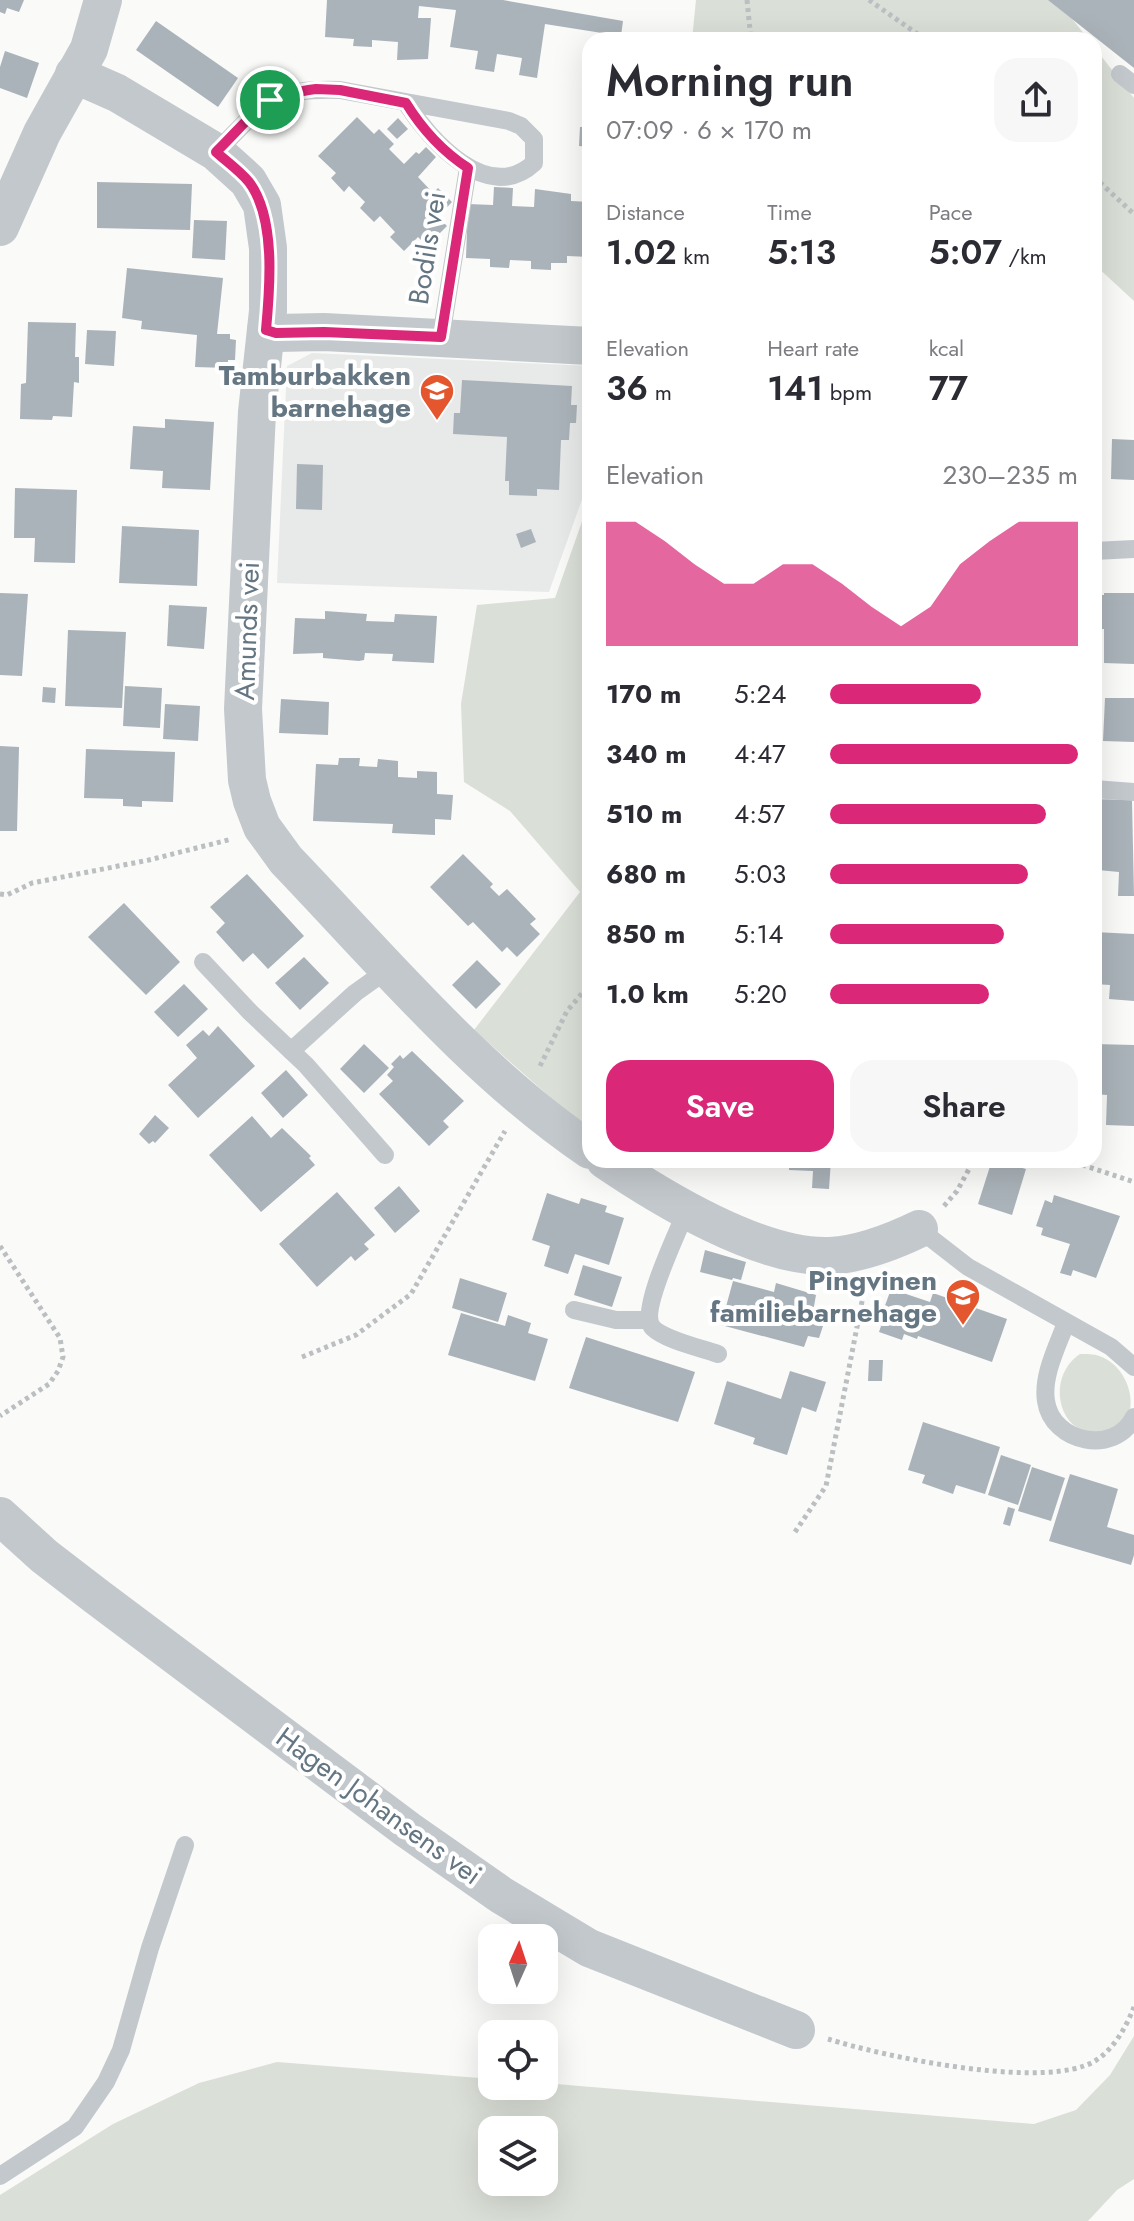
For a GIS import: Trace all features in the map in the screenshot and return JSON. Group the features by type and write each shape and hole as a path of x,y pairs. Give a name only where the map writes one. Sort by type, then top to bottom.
{"street":[{"path":"2,215 42,133 89,49 103,0"},
{"name":"Amunds vei","path":"74,74 117,93 216,152 248,181 262,205 268,248 266,330 256,443 243,709 247,780 262,827 286,860 523,1100 582,1144"},
{"path":"266,330 276,333 324,332 582,346"},
{"path":"618,1168 687,1209 743,1236 783,1249 828,1256 872,1248 919,1229"},
{"name":"Hagen Johansens vei","path":"0,1516 44,1556 96,1596 408,1830 501,1895 589,1948 796,2030"}],"lane":[{"name":"Bodils vei","path":"216,152 249,116 270,100 293,92 316,89 340,90 509,121 521,126 534,139 534,163 520,173 504,176 468,168 422,128 406,103"},
{"name":"Bodils vei","path":"441,337 468,168"},
{"path":"1102,551 1134,549"},
{"path":"1102,790 1134,792"},
{"path":"203,962 291,1051 385,1155"},
{"path":"291,1051 355,993 390,968"},
{"path":"687,1209 652,1297 648,1320 661,1334 718,1354"},
{"path":"919,1229 968,1267 1111,1347 1134,1367"},
{"path":"574,1310 616,1320 648,1320"},
{"path":"1066,1323 1045,1390 1052,1419 1066,1432 1087,1441 1101,1440 1123,1432 1134,1417"},
{"path":"0,2176 75,2127 106,2082 121,2050 150,1948 185,1845"}],"path":[{"path":"747,0 750,32"},
{"path":"869,0 915,32"},
{"path":"1102,184 1134,214"},
{"path":"0,894 7,895 32,883 226,842 262,827"},
{"path":"302,1357 356,1335 411,1294 523,1100 567,1011 582,993"},
{"path":"919,1229 957,1191 970,1168"},
{"path":"1091,1168 1134,1182"},
{"path":"0,1246 60,1338 63,1357 49,1384 0,1416"},
{"path":"795,1532 826,1486 872,1248"},
{"path":"796,2030 848,2046 995,2072 1058,2071 1086,2066 1111,2046 1125,2030 1134,2007"}],"shaded area":[{"path":"696,0 1057,0 1083,32 693,32"},
{"path":"1102,57 1134,98 1134,301 1102,271"},
{"name":"Tamburbakken barnehage","path":"312,353 582,366 582,499 549,592 277,583 287,366"},
{"path":"582,522 582,1125 474,1030 580,892 510,811 464,782 461,704 477,605 555,598"},
{"path":"1080,1354 1107,1359 1120,1371 1128,1386 1130,1411 1113,1428 1096,1433 1082,1430 1070,1422 1063,1410 1061,1380 1068,1366"},
{"path":"1134,2036 1134,2179 1117,2190 1088,2221 0,2221 0,2195 113,2124 199,2083 277,2062 478,2078 478,2100 558,2100 558,2084 1034,2124 1076,2110 1110,2075"}],"building":[{"path":"0,0 24,0 19,12 7,8 5,14 0,12"},
{"path":"327,0 503,0 623,21 622,32 596,32 545,24 537,78 519,75 522,58 497,54 494,72 475,69 478,51 450,47 456,10 419,6 418,18 431,18 428,59 397,60 398,42 372,40 372,47 353,46 354,39 325,37"},
{"path":"1048,0 1134,0 1134,68 1102,43 1102,32 1088,32"},
{"path":"156,21 238,78 218,107 136,50"},
{"path":"5,51 39,63 27,98 0,88 0,67"},
{"path":"357,117 374,134 379,129 394,144 389,149 404,164 426,147 436,157 418,177 433,193 438,188 452,202 438,217 447,226 427,246 418,237 404,251 390,237 395,232 380,216 374,222 360,208 365,202 349,186 344,192 331,178 336,173 318,156"},
{"path":"398,118 408,129 397,139 387,129"},
{"path":"580,127 582,127 582,146 579,146"},
{"path":"97,182 192,184 190,230 97,228"},
{"path":"494,187 513,188 512,206 534,207 535,189 571,194 571,201 582,202 582,257 567,256 567,263 551,263 551,270 531,269 531,261 510,260 509,268 490,267 490,259 466,258 468,204 493,205"},
{"path":"194,220 227,221 225,260 192,258"},
{"path":"127,268 223,278 217,334 230,334 230,339 236,340 235,360 228,360 228,368 195,367 197,335 141,329 142,321 122,318"},
{"path":"28,322 76,323 75,357 79,357 79,383 74,382 72,417 20,419 21,384 26,383"},
{"path":"87,330 116,331 114,366 85,364"},
{"path":"462,380 572,386 571,405 577,405 576,423 570,423 569,440 561,440 559,490 537,489 537,496 509,495 509,481 505,481 507,437 453,434 454,413 460,413"},
{"path":"165,419 214,422 210,490 162,488 163,471 130,469 133,426 165,428"},
{"path":"1112,439 1134,440 1134,480 1111,479"},
{"path":"297,464 323,465 322,510 296,509"},
{"path":"15,488 77,490 75,563 34,562 35,538 14,538"},
{"path":"122,526 199,530 197,586 119,583"},
{"path":"531,529 536,542 521,548 516,534"},
{"path":"0,593 28,594 22,676 0,675"},
{"path":"1134,593 1134,664 1104,663 1104,595"},
{"path":"169,605 207,607 204,649 167,646"},
{"path":"325,611 367,614 366,621 394,622 395,614 437,616 434,663 392,661 393,654 365,653 364,660 359,661 323,658 323,653 293,654 295,618 325,619"},
{"path":"68,630 126,632 122,708 65,706"},
{"path":"125,686 162,688 160,728 123,726"},
{"path":"43,687 56,688 55,703 42,702"},
{"path":"1105,698 1134,698 1134,742 1103,741"},
{"path":"281,699 329,702 328,735 279,733"},
{"path":"165,704 200,706 198,741 163,739"},
{"path":"0,746 19,747 17,831 0,831"},
{"path":"86,749 175,752 173,802 142,801 142,807 123,806 123,799 84,798"},
{"path":"339,758 360,758 359,766 377,767 378,759 398,761 398,777 417,778 417,771 437,772 437,794 453,795 451,820 435,819 435,835 392,833 393,824 313,821 316,764 338,765"},
{"path":"1102,799 1132,800 1134,896 1118,896 1119,872 1102,870"},
{"path":"463,854 493,884 490,887 499,896 507,889 536,919 530,924 540,934 517,957 507,947 502,952 473,922 468,926 430,887"},
{"path":"247,874 304,936 268,969 253,953 243,962 216,932 225,923 210,907"},
{"path":"124,903 180,962 146,995 88,937"},
{"path":"1102,932 1134,934 1134,1001 1109,999 1110,985 1102,984"},
{"path":"304,957 329,983 300,1010 275,983"},
{"path":"477,960 501,984 476,1009 452,985"},
{"path":"184,984 208,1009 178,1037 154,1012"},
{"path":"218,1026 255,1066 198,1118 168,1085 197,1058 186,1045 203,1030 209,1036"},
{"path":"364,1044 389,1068 364,1093 340,1069"},
{"path":"1102,1044 1134,1045 1134,1126 1106,1125 1107,1095 1102,1095"},
{"path":"412,1051 464,1101 443,1121 449,1127 429,1146 379,1094 393,1081 387,1075 394,1067 391,1064 400,1055 403,1059"},
{"path":"286,1070 308,1095 283,1118 261,1093"},
{"path":"155,1115 169,1128 155,1143 149,1144 139,1134"},
{"path":"252,1116 271,1138 282,1128 311,1156 309,1158 315,1165 261,1212 209,1155"},
{"path":"830,1168 829,1189 812,1188 813,1171 789,1170"},
{"path":"989,1168 1026,1169 1012,1215 978,1204"},
{"path":"399,1186 420,1211 395,1233 374,1208"},
{"path":"337,1192 375,1235 364,1244 369,1249 355,1261 351,1256 317,1287 279,1244"},
{"path":"547,1193 579,1204 581,1198 607,1206 605,1212 624,1218 609,1265 575,1254 568,1274 544,1266 550,1246 532,1240"},
{"path":"1054,1195 1120,1216 1096,1278 1073,1270 1071,1276 1060,1273 1070,1244 1041,1235 1043,1228 1036,1226 1045,1200 1052,1203"},
{"path":"705,1250 746,1262 741,1280 700,1272"},
{"path":"583,1265 622,1277 612,1307 574,1295"},
{"path":"460,1278 507,1293 498,1322 452,1308"},
{"path":"733,1281 774,1292 776,1283 816,1295 811,1323 823,1326 819,1338 808,1336 804,1347 721,1325"},
{"name":"Pingvinen familiebarnehage","path":"891,1289 930,1302 933,1293 1007,1319 992,1362 918,1336 917,1339 904,1334 902,1340 879,1332 881,1326 878,1325"},
{"path":"461,1313 505,1326 508,1315 531,1323 528,1333 548,1339 535,1381 448,1355"},
{"path":"586,1337 695,1372 678,1422 569,1388"},
{"path":"869,1360 883,1360 882,1381 868,1381"},
{"path":"790,1371 826,1382 816,1412 802,1407 787,1455 753,1444 755,1438 714,1424 727,1381 781,1399"},
{"path":"923,1422 1000,1447 985,1494 956,1485 953,1494 922,1483 925,1475 908,1470"},
{"path":"1001,1455 1031,1465 1018,1505 988,1495"},
{"path":"1032,1467 1065,1478 1051,1521 1018,1511"},
{"path":"1070,1474 1118,1489 1107,1527 1134,1535 1131,1565 1049,1541"},
{"path":"1008,1507 1015,1509 1010,1526 1003,1524"}],"place":[{"name":"Tamburbakken barnehage","path":"437,422"},
{"name":"Pingvinen familiebarnehage","path":"963,1327"}],"route":[{"path":"316,89 340,90 406,103 422,128 468,168 441,337 276,333 266,330 268,248 262,205 248,181 216,152 249,116 270,100 293,92 316,89"}]}
